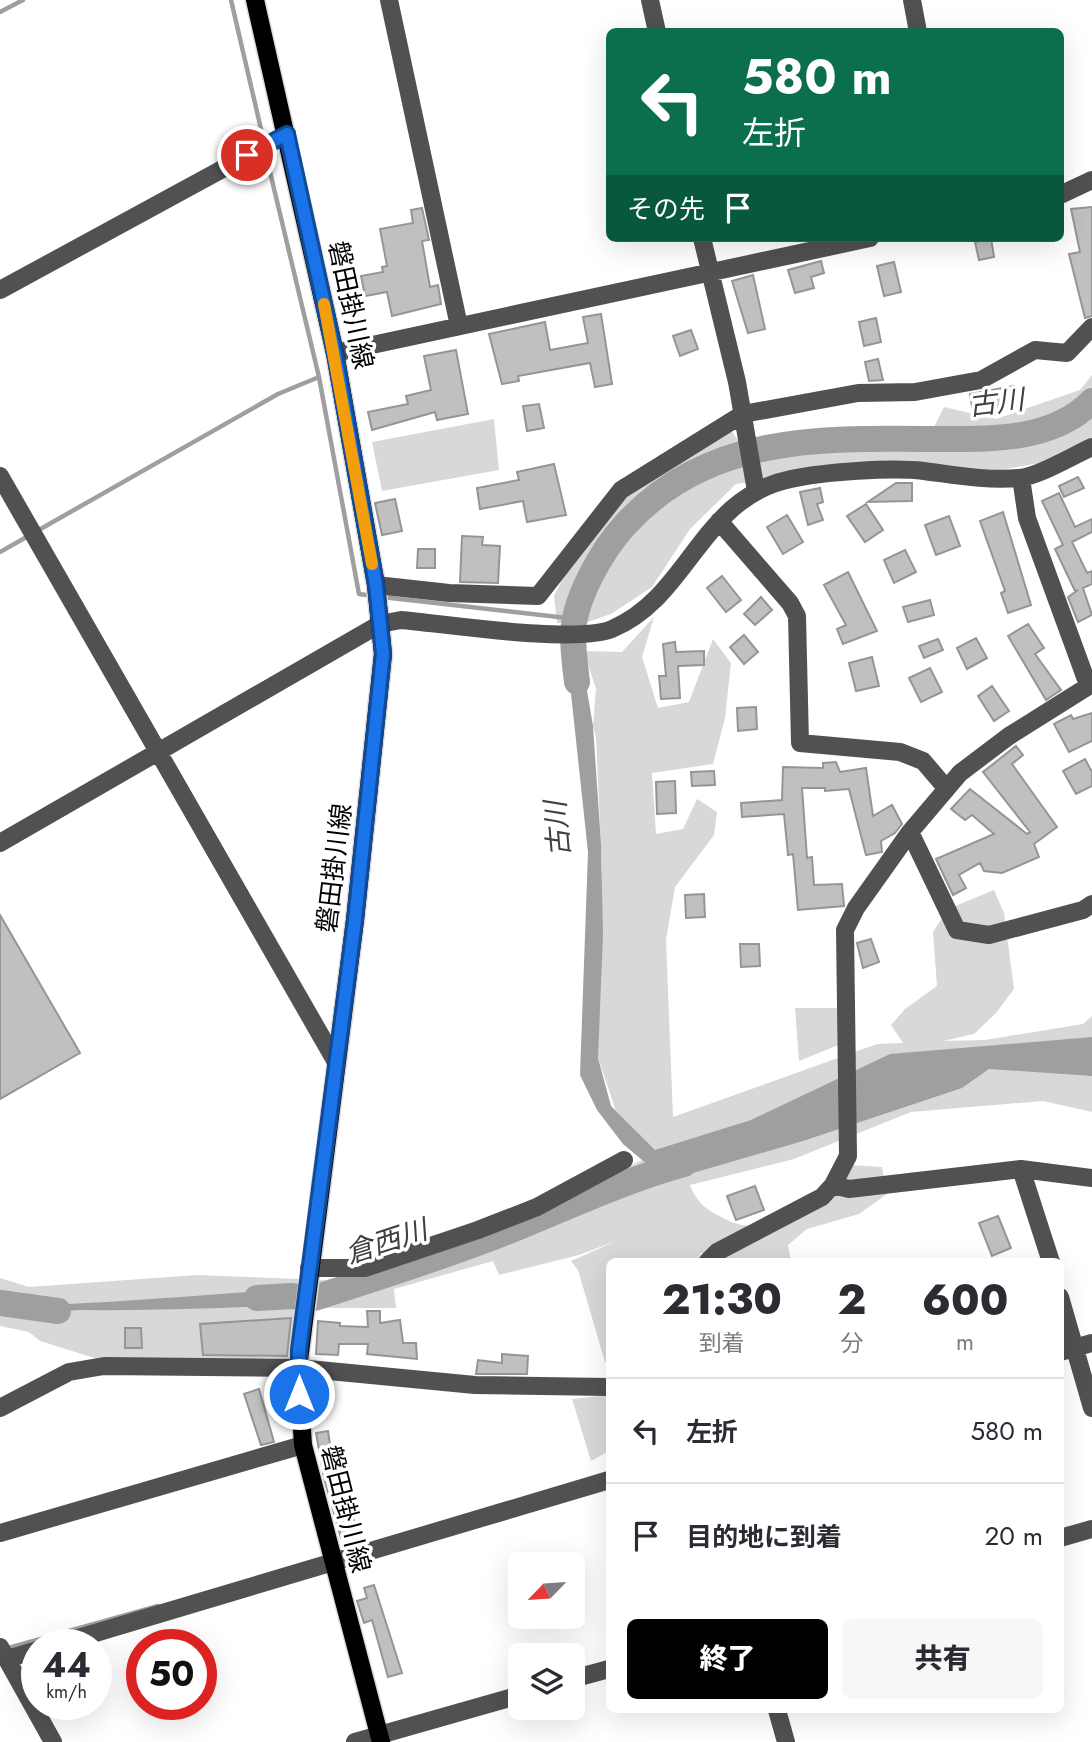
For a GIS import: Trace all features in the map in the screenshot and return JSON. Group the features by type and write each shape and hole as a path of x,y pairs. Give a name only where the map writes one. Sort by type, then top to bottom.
{"main road":[{"name":"磐田掛川線","path":"255,0 335,354 376,585 383,654 371,773 298,1368 303,1445 380,1738"}],"street":[{"path":"389,0 459,326"},
{"path":"650,0 656,28"},
{"path":"912,0 918,28"},
{"path":"0,290 287,134"},
{"path":"1064,193 1092,180"},
{"path":"703,242 743,414 755,487"},
{"path":"335,354 852,242"},
{"path":"376,585 449,593 538,596 621,489 743,414 858,393 915,392 981,380 1035,350 1067,353 1092,327"},
{"path":"0,843 380,624 401,620 559,634 588,634 611,629 654,601 719,521 755,487 790,479 921,471 957,477 1021,478 1092,447"},
{"path":"0,475 336,1062"},
{"path":"711,1258 717,1252 821,1197 833,1185 848,1156 845,930 856,908 910,832 960,773 1009,736 1090,684 1027,518 1021,478"},
{"path":"719,521 790,603 797,616 800,743 900,752 923,761 946,788"},
{"path":"910,832 957,930 989,935 1083,910 1092,904"},
{"path":"309,1268 365,1268 478,1230 537,1207 624,1160"},
{"path":"833,1185 849,1189 1021,1169 1092,1178"},
{"path":"1021,1169 1050,1258"},
{"path":"1064,1310 1092,1408"},
{"path":"0,1408 69,1373 104,1366 298,1368 475,1385 606,1387"},
{"path":"0,1533 303,1445"},
{"path":"109,1629 606,1481"},
{"path":"1064,1537 1092,1529"},
{"path":"21,1651 3,1653 53,1742"},
{"path":"585,1675 606,1669"},
{"path":"355,1742 380,1738 508,1699"},
{"path":"778,1713 786,1742"}],"shaded area":[{"path":"1092,375 1092,445 1061,459 984,473 795,476 736,484 690,529 652,587 611,614 585,623 557,623 554,596 583,537 619,496 729,427 741,445 933,429 944,407 996,419 1080,390"},
{"path":"494,419 499,470 382,491 372,442"},
{"path":"654,617 642,657 658,708 689,702 713,639 731,663 725,718 713,764 652,773 656,834 683,829 697,799 717,812 714,835 675,887 666,940 673,1117 877,1044 903,1043 891,1025 905,1009 937,986 933,932 948,909 994,890 1004,913 1014,989 996,1013 974,1034 943,1041 985,1040 1083,1024 1092,1016 1092,1112 1043,1101 911,1112 794,1159 690,1185 699,1201 707,1208 741,1225 774,1221 806,1202 849,1165 882,1167 887,1194 859,1214 807,1229 788,1245 790,1258 722,1258 701,1253 698,1258 606,1258 605,1362 578,1270 571,1261 616,1241 579,1255 499,1275 493,1261 394,1289 396,1308 304,1308 298,1368 120,1366 40,1341 29,1332 0,1326 0,1278 29,1287 197,1275 326,1280 383,1266 595,1182 670,1147 655,1151 616,1111 595,1049 602,868 596,737 593,726 596,688 583,651 622,652"},
{"path":"566,647 580,649 593,726 601,844 603,934 598,1058 611,1106 655,1150 751,1120 890,1054 1092,1037 1092,1076 989,1069 962,1088 803,1141 686,1175 651,1179 648,1165 623,1144 597,1110 580,1075 588,852"},
{"path":"795,1008 838,1008 841,1044 799,1061"},
{"path":"293,1289 293,1305 46,1313 23,1306 124,1301"},
{"path":"606,1395 606,1453 591,1461 572,1399"}],"building":[{"path":"1092,207 1092,316 1085,318 1069,254 1080,252 1071,209"},
{"path":"422,208 429,240 422,241 430,287 438,285 441,304 392,316 387,292 365,296 361,276 383,272 382,267 387,266 380,229 413,223 411,210"},
{"path":"975,242 992,242 994,257 979,260"},
{"path":"821,261 824,273 811,277 814,288 795,293 788,270"},
{"path":"894,262 901,292 884,296 877,266"},
{"path":"753,275 765,329 748,333 732,281"},
{"path":"601,314 612,384 595,387 590,363 518,376 519,381 502,384 489,334 545,322 550,350 588,343 583,317"},
{"path":"876,318 881,342 864,346 859,322"},
{"path":"691,330 698,349 680,356 673,336"},
{"path":"456,350 468,414 437,420 435,412 372,430 368,412 408,404 406,396 431,390 424,356"},
{"path":"878,359 883,380 869,381 865,362"},
{"path":"1014,386 1017,405 973,413 970,394"},
{"path":"539,404 544,428 527,431 523,406"},
{"path":"554,464 566,515 527,522 523,501 480,509 477,488 519,480 517,472"},
{"path":"1078,477 1084,488 1064,497 1059,486"},
{"path":"896,483 912,483 912,501 868,502"},
{"path":"820,488 823,502 817,504 823,520 808,525 800,492"},
{"path":"1059,493 1075,527 1092,519 1092,532 1072,542 1087,573 1092,571 1092,584 1083,588 1092,615 1078,622 1068,597 1078,590 1075,591 1055,549 1063,545 1042,501"},
{"path":"395,499 402,531 382,535 375,503"},
{"path":"866,504 883,530 865,542 847,516"},
{"path":"1003,512 1031,605 1008,613 1001,593 1005,591 980,521"},
{"path":"787,515 803,542 783,554 767,527"},
{"path":"949,516 960,546 936,555 925,525"},
{"path":"462,536 483,537 482,545 500,546 498,583 460,582"},
{"path":"418,549 435,549 435,568 417,568"},
{"path":"905,550 916,572 894,583 884,560"},
{"path":"848,572 877,631 843,644 837,629 846,625 824,585"},
{"path":"722,576 741,600 726,612 707,588"},
{"path":"761,597 772,610 755,625 744,614"},
{"path":"930,600 934,615 908,622 903,607"},
{"path":"1028,624 1044,648 1035,654 1061,690 1046,700 1008,636"},
{"path":"744,635 758,652 744,664 730,647"},
{"path":"976,638 987,658 967,669 957,648"},
{"path":"938,639 943,650 924,658 919,646"},
{"path":"675,642 676,652 704,651 704,665 678,666 680,698 661,699 659,676 666,676 663,644"},
{"path":"872,657 879,686 856,691 849,663"},
{"path":"930,668 942,692 921,702 909,678"},
{"path":"992,686 1009,711 994,721 978,696"},
{"path":"756,707 757,729 738,731 737,708"},
{"path":"1092,713 1092,741 1069,752 1054,724 1071,715 1073,719"},
{"path":"1016,746 1023,755 1012,764 1057,827 1034,844 1039,857 1002,873 984,871 980,863 959,875 966,888 953,895 936,859 994,834 972,815 965,820 951,809 970,789 1027,834 1030,832 983,772"},
{"path":"1085,759 1092,772 1092,786 1076,794 1063,771"},
{"path":"836,762 840,772 866,768 873,816 892,805 902,824 895,833 881,841 882,852 866,855 849,789 825,791 825,788 802,788 807,858 812,857 814,885 842,884 844,906 798,910 793,854 788,855 784,814 742,817 741,803 782,800 783,767 823,768 823,763"},
{"path":"714,771 715,785 692,786 691,772"},
{"path":"675,781 676,813 657,814 656,782"},
{"path":"704,894 705,917 686,918 685,895"},
{"path":"0,915 80,1053 0,1099"},
{"path":"871,939 879,962 863,968 857,943"},
{"path":"740,944 759,944 760,966 741,967"},
{"path":"755,1186 764,1210 736,1220 727,1196"},
{"path":"998,1216 1011,1248 992,1256 979,1223"},
{"path":"367,1311 380,1311 380,1323 400,1320 403,1343 416,1343 417,1359 367,1354 368,1344 339,1344 338,1355 316,1354 318,1321 340,1323 340,1326 368,1327"},
{"path":"291,1318 287,1356 203,1355 200,1324"},
{"path":"125,1328 141,1328 142,1348 125,1348"},
{"path":"502,1354 528,1356 527,1374 476,1374 478,1360 502,1363"},
{"path":"259,1389 274,1442 261,1445 244,1394"},
{"path":"328,1431 332,1458 338,1457 345,1493 358,1533 341,1538 324,1478 316,1433"},
{"path":"374,1585 402,1673 388,1677 372,1620 364,1623 357,1601 367,1598 364,1588"}],"waterway":[{"path":"0,12 23,0"},
{"path":"231,0 264,142"},
{"path":"265,151 319,377 359,594 373,596"},
{"path":"37,531 278,394 319,377"},
{"name":"古川","path":"577,682 573,640 575,620 584,591 599,561 625,525 657,495 692,473 730,458 769,448 810,442 851,439 977,439 1018,435 1058,424 1092,401"},
{"path":"0,552 30,535"},
{"path":"382,597 576,619"},
{"name":"倉西川","path":"257,1298 292,1296 311,1299 456,1251 616,1187 684,1164"},
{"name":"倉西川","path":"0,1303 58,1311"},
{"path":"5,1649 158,1606"}],"slow traffic":[{"path":"324,304 372,564"}],"route":[{"path":"247,155 287,134 335,354 376,585 383,654 355,920 299,1350 299,1394"}]}
